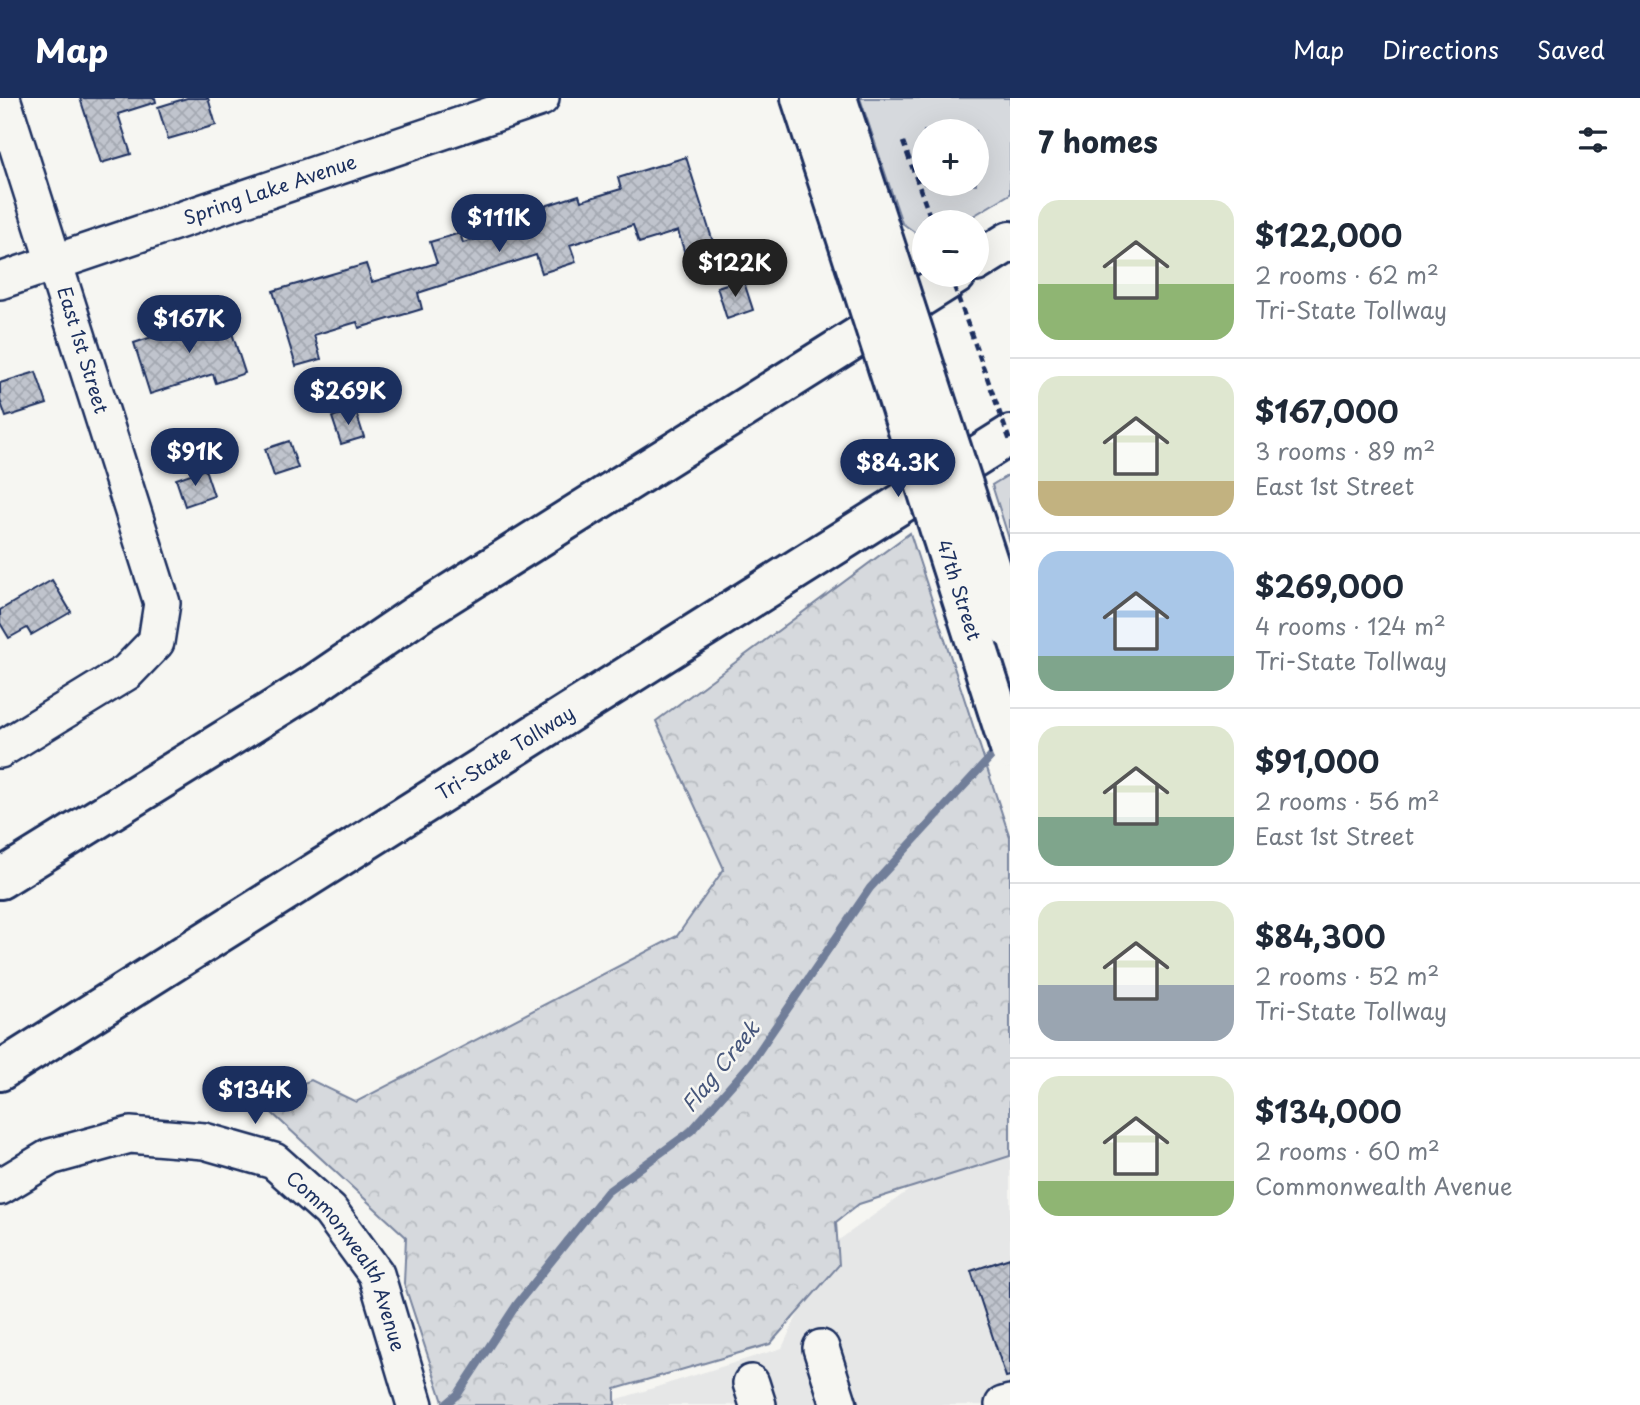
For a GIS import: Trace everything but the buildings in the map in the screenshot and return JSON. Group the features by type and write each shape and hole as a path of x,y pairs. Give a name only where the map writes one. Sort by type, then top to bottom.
{"main road":[{"path":"801,98 859,221"},
{"path":"837,98 859,221"},
{"name":"47th Street","path":"859,221 1010,629"},
{"name":"47th Street","path":"859,221 1010,749"},
{"path":"989,254 1010,241"},
{"path":"0,879 312,686 422,611 934,287"},
{"name":"Tri-State Tollway","path":"0,1070 1010,435"}],"street":[{"name":"East 1st Street","path":"0,750 127,671 156,642 162,603 2,98"},
{"name":"Spring Lake Avenue","path":"0,281 541,98"},
{"name":"Commonwealth Avenue","path":"0,1187 50,1157 130,1135 204,1141 274,1161 330,1211 376,1275 415,1405"},
{"path":"821,1348 839,1405"},
{"path":"1003,1405 1010,1403"}],"path":[{"path":"903,142 928,210"},
{"path":"957,287 1010,441"}],"shaded area":[{"path":"1010,1118 1010,1405 599,1405 782,1348 829,1247"}],"green space":[{"path":"860,98 1010,98 1010,194 983,210 912,210 912,230 902,223"},
{"path":"1010,474 1010,542 992,485"},
{"path":"910,533 1010,838 1010,1156 859,1204 836,1222 839,1265 770,1344 615,1389 615,1405 444,1405 404,1283 406,1237 259,1101 311,1080 356,1102 677,936 724,869 656,721"}],"waterway":[{"name":"Flag Creek","path":"445,1405 458,1394 517,1304 607,1192 691,1131 750,1064 870,888 999,748"}]}
